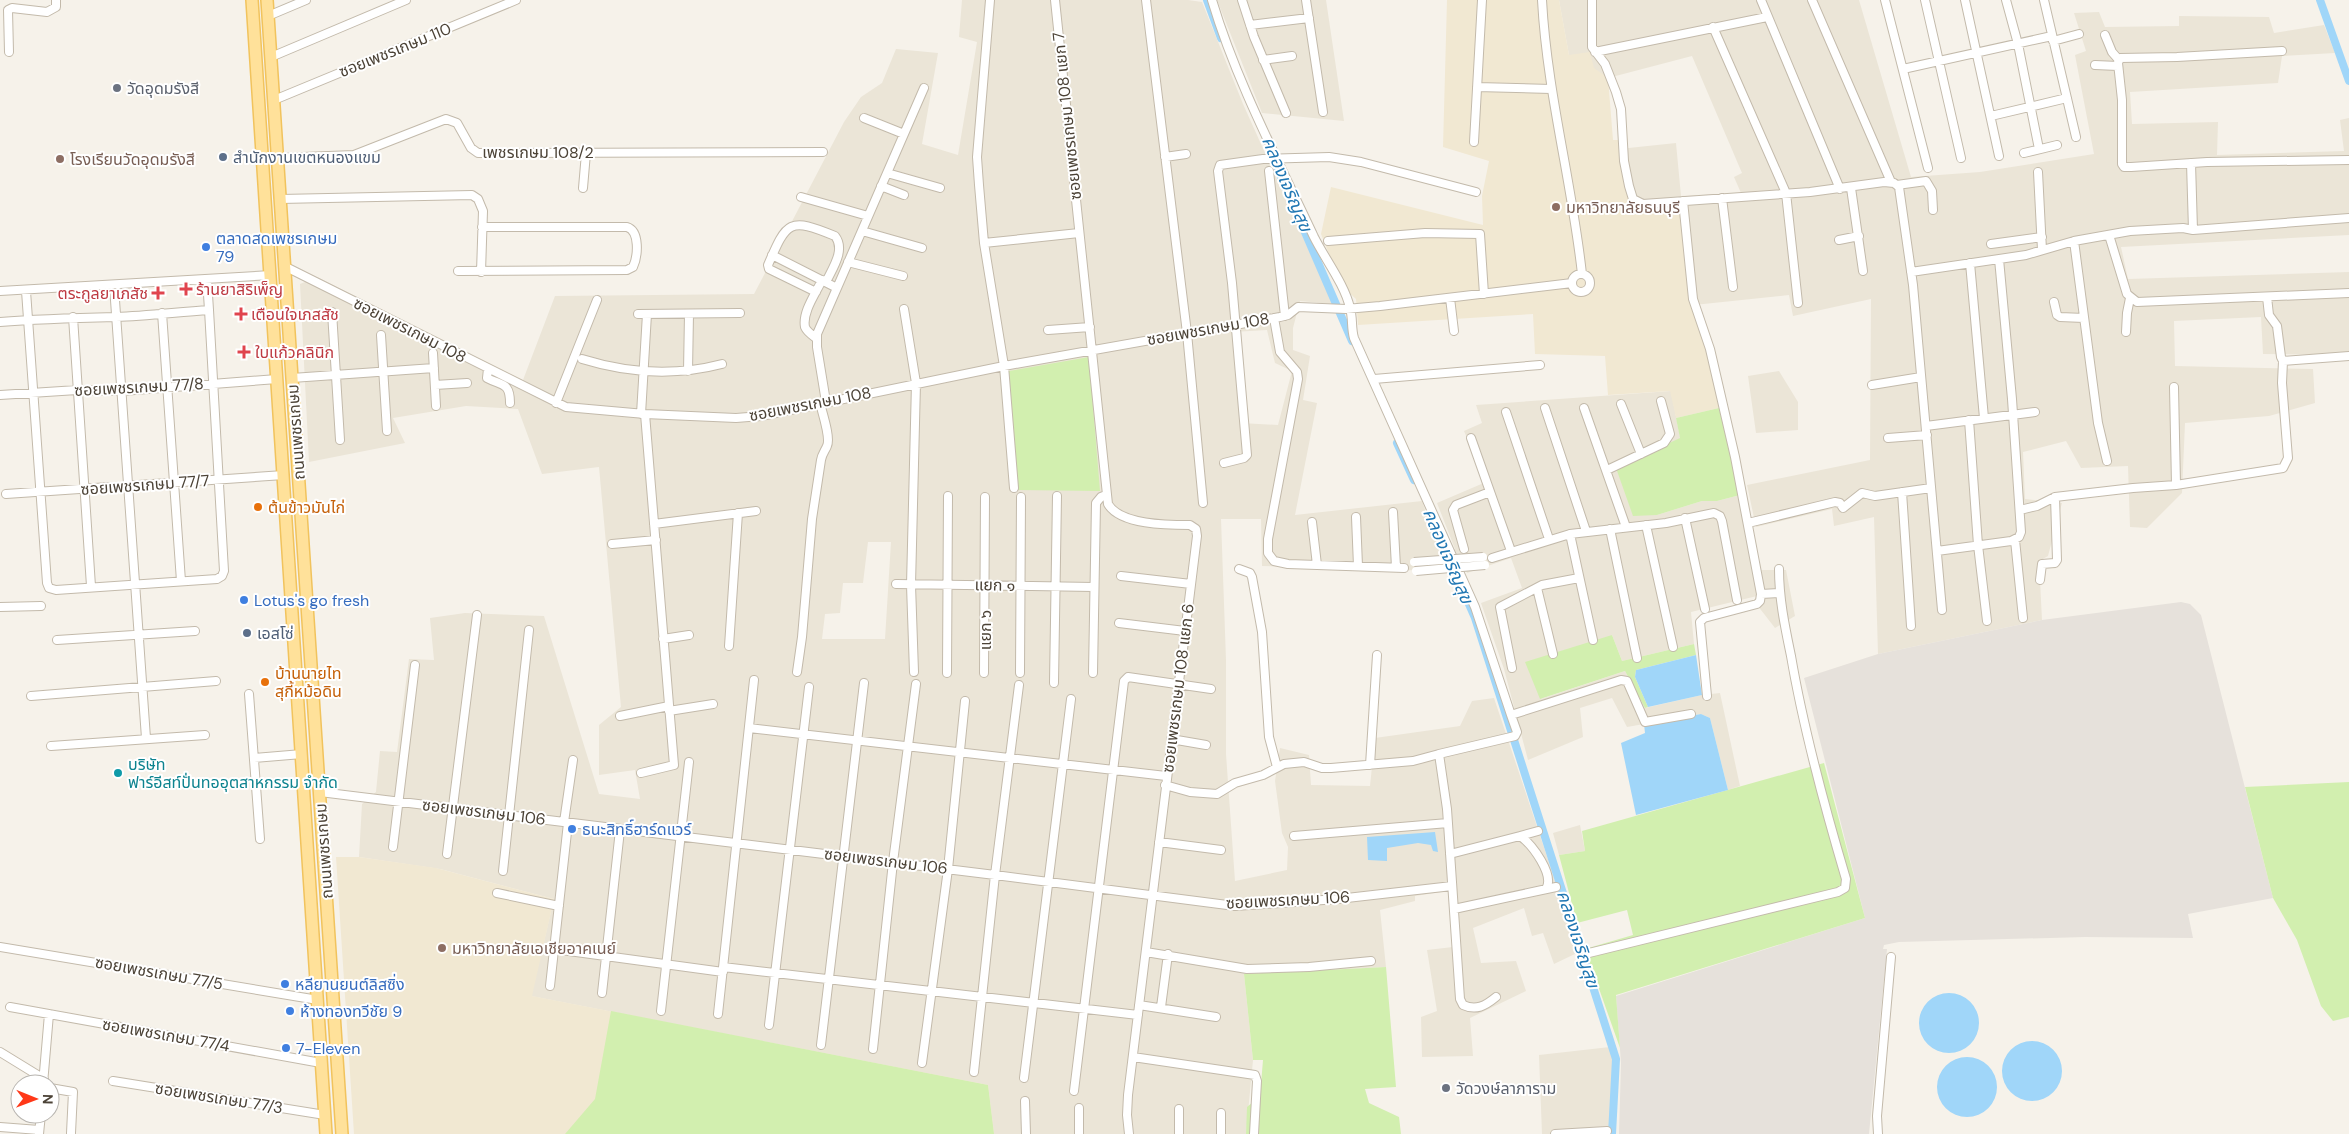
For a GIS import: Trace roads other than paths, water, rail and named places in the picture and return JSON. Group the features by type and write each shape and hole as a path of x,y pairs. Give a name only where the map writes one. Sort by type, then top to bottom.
{"main road":[{"name":"ถนนเพชรเกษม","path":"252,0 272,275 277,379 326,1134"},
{"name":"ถนนเพชรเกษม","path":"267,0 342,1134"},
{"path":"321,1063 338,1065"}],"street":[{"path":"9,52 8,10 12,8 47,12 56,7 56,0"},
{"path":"268,16 306,0"},
{"path":"271,57 406,0"},
{"name":"ซอยเพชรเกษม 110","path":"274,100 516,0"},
{"path":"990,0 977,157 984,243 1004,366 1014,488"},
{"name":"ซอยเพชรเกษม 108 แยก 7","path":"1056,0 1090,327"},
{"path":"1146,0 1187,333 1203,503"},
{"path":"1165,785 1190,792 1217,794 1235,783 1263,775 1277,767 1304,762 1322,768 1413,761 1513,736 1518,733 1479,618 1374,379 1354,338 1348,308 1276,159 1227,44 1212,0"},
{"path":"1242,0 1250,25 1286,113"},
{"path":"1306,0 1323,112"},
{"path":"1474,142 1482,0"},
{"path":"1542,0 1551,89 1579,243 1582,274 1589,280 1587,289 1577,291 1572,282 1575,276 1582,274"},
{"path":"1592,0 1591,39 1595,52 1605,64 1621,109 1624,161 1633,199 1643,204 1926,181 1932,191 1933,210"},
{"path":"1761,0 1766,17 1840,188"},
{"path":"1812,0 1901,199 1911,272 1942,610"},
{"path":"1885,0 1928,168"},
{"path":"1925,0 1961,158"},
{"path":"1965,0 1999,156"},
{"path":"2006,0 2018,44 2040,149"},
{"path":"2044,0 2076,137"},
{"path":"1595,52 1766,17"},
{"path":"1250,25 1309,18"},
{"path":"1714,27 1786,193 1798,302"},
{"path":"1903,68 2018,44 2079,34"},
{"path":"2106,35 2118,63 2122,100 2122,164 2124,167 2191,163 2349,160"},
{"path":"2095,65 2118,63 2126,57 2177,58 2282,51"},
{"path":"1264,60 1292,56"},
{"path":"1477,87 1551,89"},
{"path":"797,672 802,637 812,519 820,460 822,452 828,446 816,338 924,88"},
{"path":"1991,116 2067,98"},
{"path":"864,118 904,134"},
{"name":"เพชรเกษม 108/2","path":"277,158 354,155 446,119 457,123 471,148 478,154 823,152"},
{"path":"2024,154 2057,145"},
{"path":"583,188 586,153"},
{"path":"1165,156 1186,154"},
{"path":"1224,463 1244,458 1247,455 1236,324 1218,167 1223,163 1330,157 1361,162 1476,192"},
{"path":"2191,163 2193,230"},
{"path":"1270,171 1285,316"},
{"path":"2038,172 2042,250"},
{"path":"887,173 940,188"},
{"path":"881,186 904,195"},
{"path":"1851,188 1863,271"},
{"path":"280,199 472,195 481,204 481,272"},
{"path":"801,196 868,216"},
{"path":"1722,198 1733,287"},
{"path":"1683,201 1693,299 1710,349 1736,457 1761,594 1760,600 1756,604 1704,618 1700,622 1707,696"},
{"path":"1911,272 1999,259 2074,241 2130,232 2183,228 2193,230 2349,218"},
{"path":"816,292 771,272 768,265 782,234 796,224 813,227 835,236 839,251 808,310 805,322 808,332 816,338"},
{"path":"458,271 626,270 633,267 636,257 635,233 627,227 482,227"},
{"path":"862,231 922,248"},
{"path":"984,243 1079,232"},
{"path":"1328,241 1425,233 1480,234 1484,294"},
{"path":"2109,235 2130,298 2126,313 2126,332"},
{"path":"1839,240 1859,236"},
{"path":"1991,244 2042,237"},
{"path":"2074,241 2098,423 2107,461"},
{"path":"772,255 837,288"},
{"path":"1999,259 2020,510 2021,532 2015,540 2023,618"},
{"path":"848,262 903,276"},
{"path":"1970,263 1984,418"},
{"name":"ซอยเพชรเกษม 108","path":"284,266 556,402 577,410 736,418 761,416 1004,366 1285,316 1298,307 1348,308 1450,298 1572,282"},
{"path":"0,291 114,286 272,275"},
{"path":"26,291 30,320 33,393 47,583 49,588 56,590 91,586 217,579 222,576 224,571 207,279"},
{"path":"114,286 146,738"},
{"path":"2130,298 2137,302 2162,302 2349,294"},
{"path":"2020,510 2037,506 2056,497 2176,485 2278,470 2287,464 2282,383 2283,361 2277,326 2269,315 2266,297"},
{"path":"1450,298 1454,331"},
{"path":"556,402 597,300"},
{"path":"2054,302 2056,315 2060,317 2084,318"},
{"path":"904,309 916,383 911,584 914,672"},
{"path":"0,322 73,317 116,317 209,310"},
{"path":"332,312 340,440"},
{"path":"162,313 181,581"},
{"path":"638,314 740,313"},
{"path":"641,774 674,765 656,540 643,414 646,314"},
{"path":"688,371 690,314"},
{"path":"73,317 91,586"},
{"path":"1274,318 1280,352 1297,372 1298,379 1268,539 1268,554 1274,561 1317,565 1400,567 1416,571 1484,560 1570,534 1646,525 1708,514 1720,516 1737,600"},
{"path":"1048,330 1090,327"},
{"name":"ซอยเพชรเกษม 108 แยก 6","path":"1090,327 1106,495 1110,509 1137,521 1190,526 1196,529 1196,545 1128,1095 1127,1115 1129,1134"},
{"path":"381,335 387,431"},
{"path":"433,353 436,406"},
{"path":"2283,361 2349,356"},
{"path":"582,359 615,368 643,370 688,371 722,364"},
{"path":"1374,379 1540,365"},
{"path":"292,378 434,368"},
{"path":"488,368 487,378 506,386 509,390 510,403"},
{"path":"1872,385 1921,377"},
{"name":"ซอยเพชรเกษม 77/8","path":"0,395 77,390 122,390 277,379"},
{"path":"435,385 467,383"},
{"path":"2174,387 2176,485"},
{"path":"1607,470 1664,443 1668,439 1670,434 1661,401"},
{"path":"1621,404 1641,454"},
{"path":"1545,408 1586,531"},
{"path":"1584,408 1626,527"},
{"path":"1506,412 1549,539"},
{"path":"1926,426 2035,412"},
{"path":"1969,420 1978,545 1987,621"},
{"path":"1888,438 1927,435"},
{"path":"1471,438 1511,551"},
{"name":"ซอยเพชรเกษม 77/7","path":"6,494 219,481 284,475"},
{"path":"1748,524 1835,502 1840,503 1843,508 1862,493 1875,496 1931,488"},
{"path":"1464,549 1453,510 1456,506 1490,492"},
{"path":"1902,492 1912,626"},
{"path":"1092,673 1096,503 1101,497 1106,495"},
{"path":"947,673 948,496"},
{"name":"แยก ๖","path":"984,673 985,496"},
{"path":"1054,683 1057,496"},
{"path":"1020,673 1021,497"},
{"path":"2040,580 2042,564 2055,564 2057,560 2056,497"},
{"path":"654,524 756,511"},
{"path":"1394,512 1400,567"},
{"path":"729,646 738,513"},
{"path":"1356,517 1358,566"},
{"path":"1685,518 1705,609"},
{"path":"1312,522 1317,565"},
{"path":"1646,525 1673,647"},
{"path":"1610,529 1638,658"},
{"path":"1570,534 1593,640"},
{"path":"612,544 656,540"},
{"path":"1937,551 2015,540"},
{"path":"1400,567 1414,562 1484,560"},
{"path":"1239,569 1250,573 1252,578 1262,632 1269,737 1277,767"},
{"path":"1589,953 1838,892 1845,888 1846,879 1812,763 1779,593 1779,569"},
{"path":"1121,576 1191,584"},
{"path":"1512,668 1500,607 1503,603 1547,584 1580,578"},
{"name":"แยก ๑","path":"896,584 1094,587"},
{"path":"1537,588 1553,654"},
{"path":"1761,594 1779,593"},
{"path":"0,607 41,606"},
{"path":"447,854 477,615"},
{"path":"1119,623 1185,632"},
{"path":"503,871 529,630"},
{"path":"57,640 195,631"},
{"path":"663,639 688,635"},
{"path":"1370,765 1377,655"},
{"path":"393,847 415,665"},
{"path":"1074,1091 1125,678 1178,683 1211,689"},
{"path":"1511,715 1624,679 1627,681 1645,722 1691,714"},
{"path":"718,1014 738,843 754,680"},
{"path":"31,696 216,681"},
{"path":"821,1044 845,856 864,684"},
{"path":"873,1049 893,862 916,684"},
{"path":"974,1072 995,875 1019,685"},
{"path":"769,1024 810,687"},
{"path":"249,694 260,840"},
{"path":"1024,1078 1050,883 1071,699"},
{"path":"922,1063 948,869 965,701"},
{"path":"620,716 669,708 713,704"},
{"path":"749,728 1113,768 1166,776"},
{"path":"51,746 204,735"},
{"path":"1171,739 1206,745"},
{"path":"254,758 302,754"},
{"path":"1439,754 1448,823 1461,1002 1467,1007 1479,1008 1496,997"},
{"path":"550,986 573,760"},
{"path":"661,1011 688,762"},
{"name":"ซอยเพชรเกษม 106","path":"320,792 893,862 1099,890 1153,894 1235,906 1452,886"},
{"path":"1294,836 1448,823"},
{"path":"602,993 620,830"},
{"path":"1450,854 1538,831"},
{"path":"1520,836 1544,866 1548,882 1546,889"},
{"path":"1159,842 1221,850"},
{"path":"1454,909 1556,887"},
{"path":"497,894 559,906"},
{"name":"ซอยเพชรเกษม 77/5","path":"0,947 318,1000"},
{"path":"554,949 666,964 776,971 1138,1015"},
{"path":"1146,952 1168,954 1246,969 1309,967 1371,961"},
{"path":"1161,1007 1168,954"},
{"path":"1878,1134 1877,1116 1891,956"},
{"path":"1139,1006 1161,1007 1216,1017"},
{"name":"ซอยเพชรเกษม 77/4","path":"10,1007 321,1063"},
{"path":"45,1074 49,1014"},
{"path":"0,1052 33,1074"},
{"path":"1133,1057 1256,1075 1254,1134"},
{"name":"ซอยเพชรเกษม 77/3","path":"113,1081 325,1115"},
{"path":"60,1090 73,1092 71,1133"},
{"path":"1025,1100 1026,1134"},
{"path":"1079,1108 1079,1134"},
{"path":"1179,1109 1179,1134"},
{"path":"1221,1113 1221,1134"},
{"path":"0,1127 39,1132"},
{"path":"1555,1134 1607,1131"}],"water":[{"path":"1696,655 1702,695 1648,707 1635,677 1636,670"},
{"path":"1701,714 1710,718 1728,790 1636,815 1621,743 1645,733 1644,724"},
{"path":"1435,832 1438,852 1433,851 1431,845 1418,843 1387,848 1387,861 1368,860 1367,837"},
{"path":"1949,993 1966,998 1974,1006 1979,1023 1974,1040 1966,1048 1949,1053 1932,1048 1924,1040 1919,1023 1924,1006 1932,998"},
{"path":"2032,1041 2049,1046 2057,1054 2062,1071 2057,1088 2049,1096 2032,1101 2015,1096 2007,1088 2002,1071 2007,1054 2015,1046"},
{"path":"1967,1057 1984,1062 1992,1070 1997,1087 1992,1104 1984,1112 1967,1117 1950,1112 1942,1104 1937,1087 1942,1070 1950,1062"}],"waterway":[{"name":"คลองเจริญสุข","path":"1207,0 1221,38"},
{"path":"2320,0 2349,81"},
{"name":"คลองเจริญสุข","path":"1278,170 1352,341"},
{"name":"คลองเจริญสุข","path":"1397,443 1414,480"},
{"name":"คลองเจริญสุข","path":"1454,570 1475,618 1616,1059 1612,1134"}],"place":[{"name":"วัดอุดมรังสี","path":"117,88"},
{"name":"สำนักงานเขตหนองแขม","path":"223,157"},
{"name":"โรงเรียนวัดอุดมรังสี","path":"60,159"},
{"name":"มหาวิทยาลัยธนบุรี","path":"1556,207"},
{"name":"ตลาดสดเพชรเกษม 79","path":"206,247"},
{"name":"ร้านยาสิริเพ็ญ","path":"186,289"},
{"name":"ตระกูลยาเภสัช","path":"158,293"},
{"name":"เตือนใจเภสสัช","path":"241,314"},
{"name":"ใบแก้วคลินิก","path":"244,352"},
{"name":"ต้นข้าวมันไก่","path":"258,507"},
{"name":"Lotus's go fresh","path":"244,600"},
{"name":"เอสโซ่","path":"247,633"},
{"name":"บ้านนายไท สุกี้หม้อดิน","path":"265,682"},
{"name":"บริษัท ฟาร์อีสท์ปั่นทออุตสาหกรรม จำกัด","path":"118,773"},
{"name":"ธนะสิทธิ์ฮาร์ดแวร์","path":"572,829"},
{"name":"มหาวิทยาลัยเอเชียอาคเนย์","path":"442,948"},
{"name":"หลียานยนต์ลิสซิ่ง","path":"285,984"},
{"name":"ห้างทองทวีชัย 9","path":"290,1011"},
{"name":"7-Eleven","path":"286,1048"},
{"name":"วัดวงษ์ลาภาราม","path":"1446,1088"}]}
